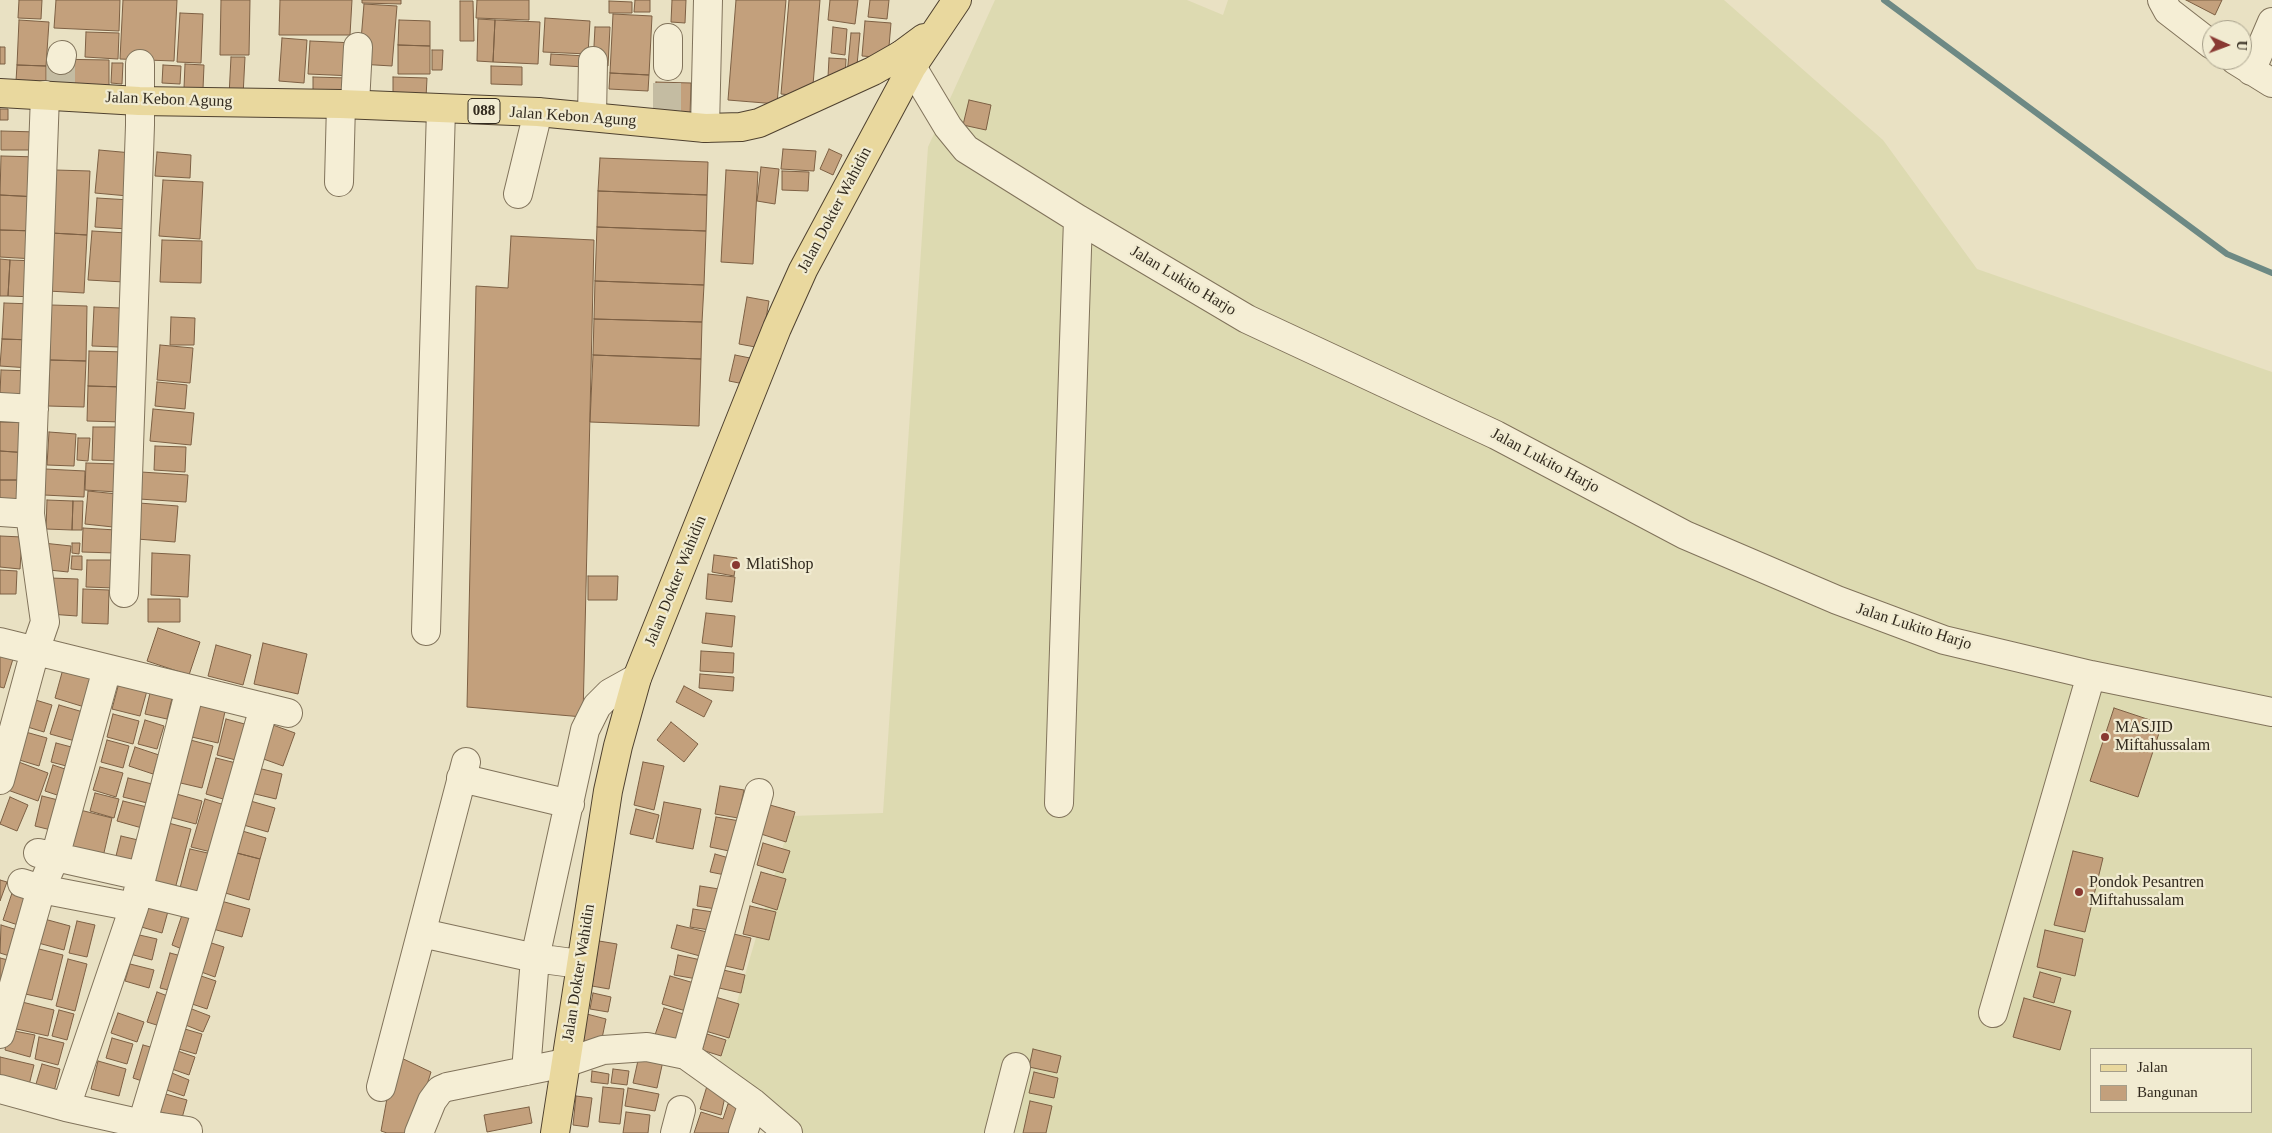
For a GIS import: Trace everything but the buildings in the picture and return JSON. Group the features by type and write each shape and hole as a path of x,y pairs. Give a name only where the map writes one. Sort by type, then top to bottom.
{"main road":[{"name":"Jalan Kebon Agung","path":"0,93 56,93 139,101 348,104 538,112 592,117 667,120 705,128 741,126 759,123 873,71 906,61 941,24 957,0"},
{"name":"Jalan Dokter Wahidin","path":"555,1133 608,791 618,746 637,678 792,294 906,61"}],"street":[{"path":"705,128 708,0"},
{"path":"2162,0 2168,11 2202,38"},
{"path":"2252,71 2272,22"},
{"path":"667,75 668,38"},
{"path":"339,182 348,104 358,47"},
{"path":"592,117 593,61"},
{"name":"Jalan Lukito Harjo","path":"906,61 948,127 966,149 1078,218 1247,319 1496,435 1685,535 1837,600 1944,640 2091,675 2272,712"},
{"path":"124,593 140,125 140,64"},
{"path":"0,780 35,651 46,622 30,514 34,409 56,93"},
{"path":"426,631 441,109"},
{"path":"518,194 538,112"},
{"path":"1059,803 1078,218"},
{"path":"0,407 34,409"},
{"path":"0,512 30,514"},
{"path":"0,642 276,710 207,908 139,1128"},
{"path":"0,1034 31,886 46,855 107,669"},
{"path":"1993,1013 2091,675"},
{"path":"526,1071 535,958 585,730 597,706 610,692 637,678"},
{"path":"66,1107 138,891 190,689"},
{"path":"381,1087 463,770 570,804"},
{"path":"686,1055 759,793"},
{"path":"46,855 138,891 207,908"},
{"path":"31,886 138,891"},
{"path":"422,933 535,958 580,964"},
{"path":"419,1133 432,1102 440,1090 460,1083 565,1063 603,1050 647,1047 686,1055 753,1103 788,1133"},
{"path":"999,1133 1016,1067"},
{"path":"0,1089 139,1128"},
{"path":"0,1098 139,1128 188,1131"},
{"path":"743,1133 753,1103"}],"shaded area":[{"path":"995,0 1187,0 1223,15 1228,0 1724,0 1883,140 1977,269 2272,372 2272,1133 788,1133 715,1076 792,816 883,813 928,147"}],"waterway":[{"path":"1884,0 2227,254 2272,273"}],"tunnel":[{"path":"61,60 61,87"},
{"path":"667,83 667,116"}],"place":[{"name":"MlatiShop","path":"736,565"},
{"name":"MASJID Miftahussalam","path":"2105,737"},
{"name":"Pondok Pesantren Miftahussalam","path":"2079,892"}]}
